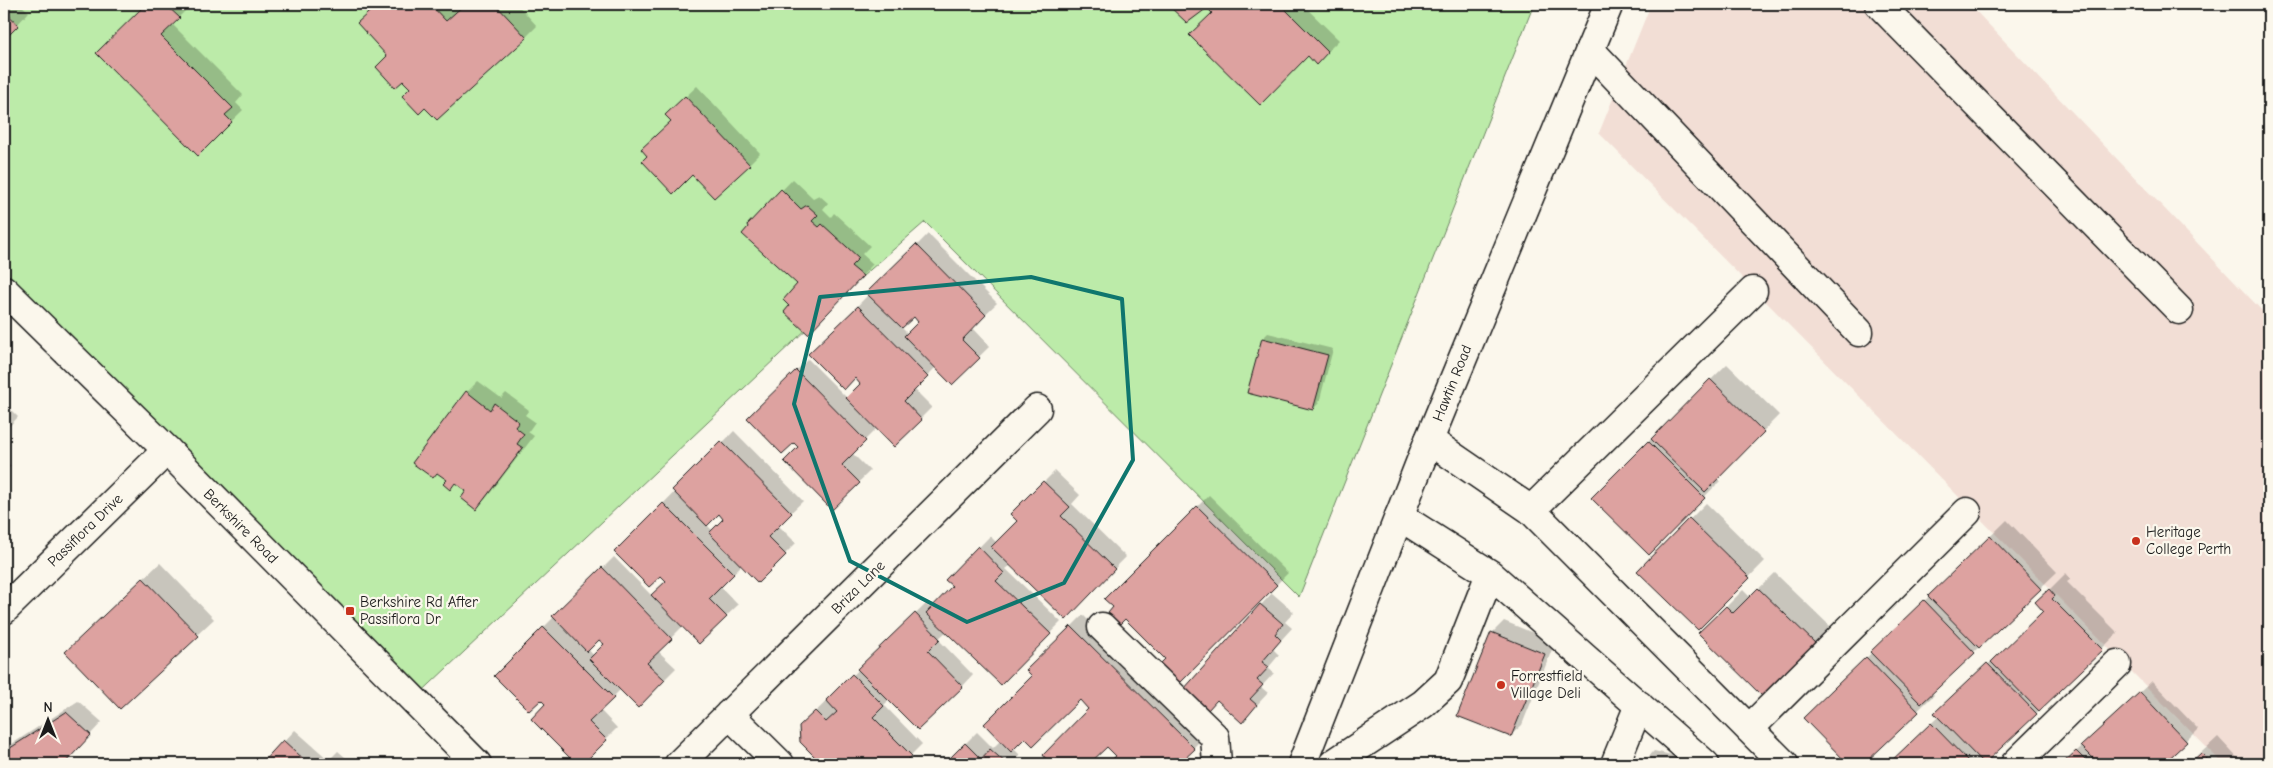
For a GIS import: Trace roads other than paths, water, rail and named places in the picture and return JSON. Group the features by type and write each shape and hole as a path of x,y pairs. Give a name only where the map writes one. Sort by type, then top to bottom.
{"street":[{"name":"Hawtin Road","path":"1302,764 1429,440 1609,4"},
{"path":"1879,4 2179,310"},
{"path":"1590,50 1859,332"},
{"name":"Berkshire Road","path":"4,290 167,450 477,764"},
{"path":"1531,510 1753,291"},
{"name":"Briza Lane","path":"679,764 1037,409"},
{"path":"1429,440 1531,510 1784,764"},
{"name":"Passiflora Drive","path":"4,610 167,450"},
{"path":"1749,729 1967,512"},
{"path":"1399,516 1490,574 1705,764"},
{"path":"1333,764 1416,709 1448,681 1490,574"},
{"path":"1102,627 1215,737 1217,764"},
{"path":"2015,764 2117,664"},
{"path":"1615,764 1638,705"},
{"path":"729,714 780,764"}],"place":[{"name":"Heritage College Perth","path":"2136,541"},
{"name":"Berkshire Rd After Passiflora Dr","path":"350,611"},
{"name":"Forrestfield Village Deli","path":"1501,685"}]}
